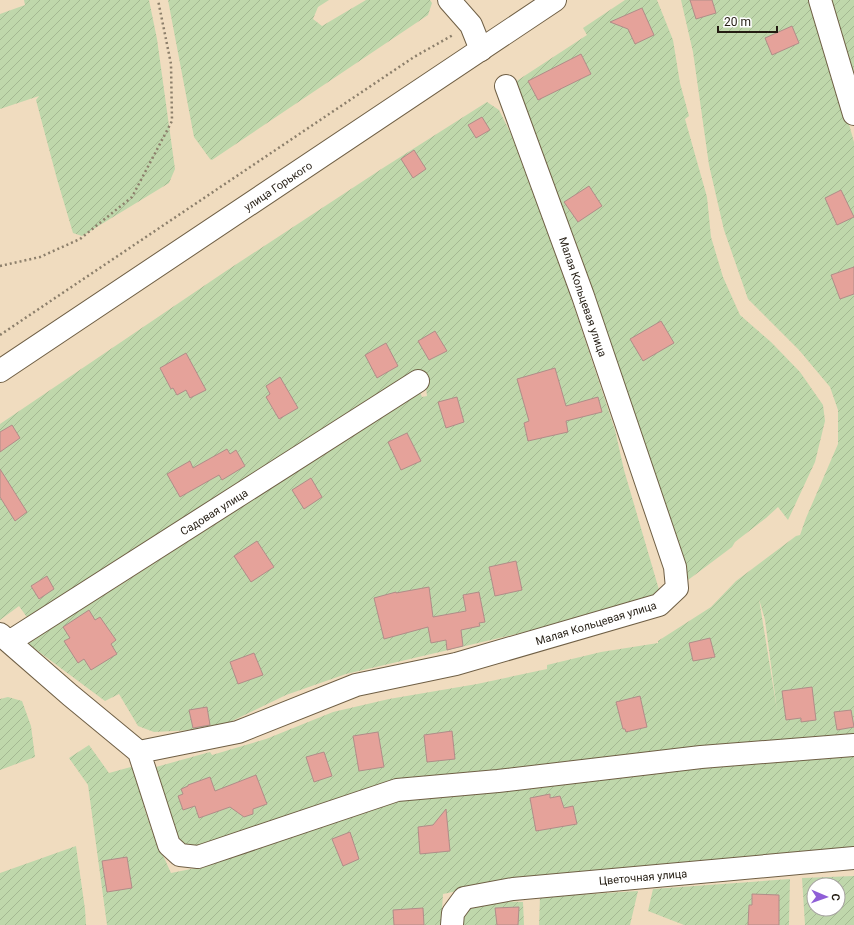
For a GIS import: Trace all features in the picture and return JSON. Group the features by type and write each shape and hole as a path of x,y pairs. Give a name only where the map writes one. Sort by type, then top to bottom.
{"street":[{"path":"448,0 471,25 481,50"},
{"name":"улица Горького","path":"0,371 555,0"},
{"path":"820,0 854,114"},
{"name":"Малая Кольцевая улица","path":"139,752 238,732 356,684 456,664 659,605 677,588 675,567 583,296 506,86"},
{"name":"Садовая улица","path":"4,638 418,381"},
{"path":"4,638 139,752 169,845 180,855 198,857 398,790 498,781 701,757 854,745"},
{"name":"Цветочная улица","path":"452,925 453,913 464,898 513,889 854,858"}],"path":[{"path":"0,266 40,257 80,238 132,196 172,121 171,64 158,0"},
{"path":"0,335 414,56 471,25"}],"green space":[{"path":"24,0 149,0 157,39 175,169 169,183 82,236 73,233 36,100 39,96 0,109 0,14 25,5"},
{"path":"168,0 329,0 318,7 313,19 322,26 366,0 430,0 432,3 428,15 212,160 194,137"},
{"path":"625,0 657,0 673,40 680,83 689,116 685,119 707,197 711,237 723,277 740,315 771,342 800,372 823,405 825,421 815,462 788,520 778,507 735,542 732,547 688,580 509,86 587,35 583,28"},
{"path":"681,0 814,0 854,142 854,738 488,775 210,848 180,845 156,767 210,752 212,755 266,739 333,712 389,699 477,684 547,669 547,665 601,652 658,643 658,641 711,607 736,581 796,536 800,535 838,444 838,410 830,387 799,350 748,299 724,230 709,165 693,52","holes":["759,599 765,620 777,710"]},
{"path":"828,0 854,0 854,79"},
{"path":"487,102 499,110 512,136 557,255 615,430 624,470 662,600 346,674 286,695 230,722 193,730 154,732 138,726 119,694 105,701 23,640 110,584 114,589 420,392 422,397 427,396 424,370 139,553 127,553 29,620 19,606 0,620 0,424 226,271"},
{"path":"8,697 22,701 31,726 35,757 0,770 0,699"},
{"path":"89,745 109,773 138,765 148,806 144,807 152,831 171,873 196,868 258,848 384,798 854,752 854,853 477,887 443,894 441,925 107,925 88,785 69,758"},
{"path":"76,846 86,925 0,925 0,873"},
{"path":"854,876 854,925 805,925 802,878 806,878 806,917 846,917 846,877 828,877"},
{"path":"790,879 789,925 684,925 648,911 653,889"},
{"path":"638,891 630,925 539,925 540,897"},
{"path":"488,901 523,902 524,925 457,925 459,919 468,908"}],"building":[{"path":"690,0 712,0 716,13 696,19"},
{"path":"642,8 654,35 635,44 628,29 610,22"},
{"path":"792,26 799,43 772,55 765,38"},
{"path":"581,54 591,74 538,100 528,81"},
{"path":"482,117 490,130 476,138 468,125"},
{"path":"414,150 426,169 413,178 401,159"},
{"path":"589,186 602,206 578,222 564,202"},
{"path":"841,190 854,217 837,225 825,198"},
{"path":"854,267 854,294 840,299 831,275"},
{"path":"661,321 674,343 643,361 630,339"},
{"path":"435,331 447,351 429,360 418,341"},
{"path":"386,343 398,366 377,378 365,355"},
{"path":"186,353 206,390 190,398 186,390 177,395 173,388 171,389 160,368"},
{"path":"555,368 566,406 598,397 602,412 566,421 568,432 528,441 524,423 529,421 517,379"},
{"path":"280,377 298,408 279,419 266,397 270,394 266,386"},
{"path":"457,397 464,422 446,428 438,402"},
{"path":"12,425 20,438 0,452 0,432"},
{"path":"407,433 421,461 401,470 388,442"},
{"path":"227,449 230,454 236,450 245,466 222,480 219,475 180,497 167,474 190,461 193,468"},
{"path":"0,469 27,512 15,521 0,497"},
{"path":"311,478 322,497 304,509 292,490"},
{"path":"257,541 274,567 251,582 234,556"},
{"path":"516,561 522,590 495,596 489,567"},
{"path":"47,576 54,589 39,599 31,586"},
{"path":"429,587 433,617 466,611 463,595 479,592 485,622 479,623 480,626 461,630 463,646 447,650 446,640 431,643 428,627 384,639 374,598 396,592"},
{"path":"89,610 95,620 100,617 116,640 111,644 117,654 91,670 84,659 78,663 64,641 70,638 63,627"},
{"path":"710,638 715,657 693,661 689,643"},
{"path":"254,653 263,675 238,684 230,662"},
{"path":"812,687 816,720 801,722 801,718 786,720 782,691"},
{"path":"640,696 647,727 626,732 625,729 623,729 616,702"},
{"path":"207,707 210,725 193,728 189,710"},
{"path":"851,710 854,727 837,730 834,712"},
{"path":"452,731 455,759 427,762 424,735"},
{"path":"378,732 384,767 359,771 353,736"},
{"path":"324,752 332,776 314,782 306,757"},
{"path":"256,775 267,804 253,809 253,814 244,817 230,807 199,818 195,806 183,810 178,796 183,794 181,789 188,785 210,777 215,791"},
{"path":"550,794 550,798 560,796 564,808 573,806 577,824 536,831 530,798"},
{"path":"446,809 450,851 420,854 418,827 433,825"},
{"path":"350,832 359,859 343,866 332,839"},
{"path":"127,857 132,888 107,892 102,861"},
{"path":"752,894 779,895 779,925 748,925 749,905 752,905"},
{"path":"519,907 518,925 497,925 495,908"},
{"path":"423,908 424,925 394,925 393,910"}]}
